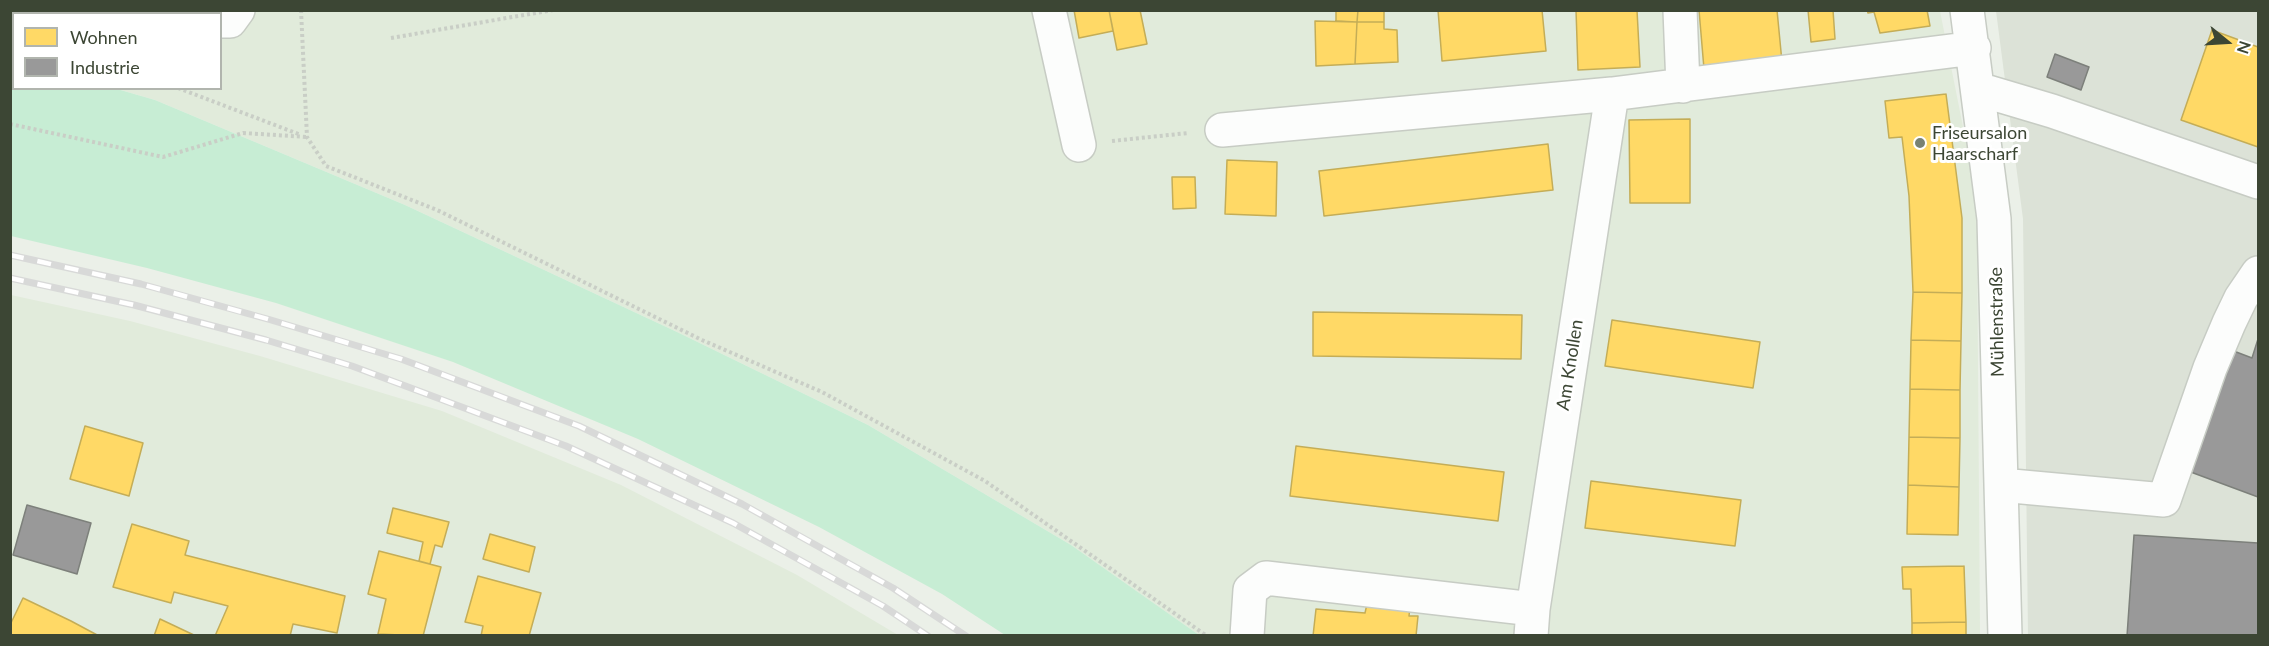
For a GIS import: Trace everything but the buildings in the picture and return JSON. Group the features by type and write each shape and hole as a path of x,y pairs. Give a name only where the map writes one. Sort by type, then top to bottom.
{"street":[{"path":"222,21 230,21 238,10"},
{"path":"1049,10 1079,145"},
{"path":"1680,10 1683,86"},
{"name":"Mühlenstraße","path":"1967,10 1974,48 1994,219 2005,636"},
{"path":"1222,130 1612,94 1974,48"},
{"path":"1978,89 2052,111 2259,182"},
{"name":"Am Knollen","path":"1532,622 1612,94"},
{"path":"2001,485 2164,500 2210,368 2241,298 2259,273"},
{"path":"1247,636 1250,590 1266,578 1532,622"}],"path":[{"path":"301,10 307,137 326,166 437,210 702,340 822,392 985,481 1207,636"},
{"path":"392,38 553,10"},
{"path":"183,90 307,137"},
{"path":"10,124 163,157 243,133 307,137"},
{"path":"1140,137 1222,130"}],"shaded area":[{"path":"10,11 1940,11 1968,152 1977,226 1980,635 1199,635 1071,545 868,425 677,332 405,205 155,100 120,90 222,90 222,12 12,12 11,57"},
{"path":"1996,11 2258,11 2258,635 2028,635 2023,219"},
{"path":"11,295 130,321 260,356 442,411 621,485 797,575 898,635 11,636"}],"green space":[{"path":"11,57 12,90 120,90 155,100 405,205 677,332 868,425 1071,545 1199,635 1005,635 942,594 819,527 638,439 453,362 276,303 147,268 11,236"}],"railway":[{"path":"10,255 141,284 401,359 579,426 742,504 893,588 966,636"},
{"path":"10,278 134,305 266,340 352,366 566,446 733,523 883,606 928,636"}],"place":[{"name":"Friseursalon Haarscharf","path":"1920,143"}]}
